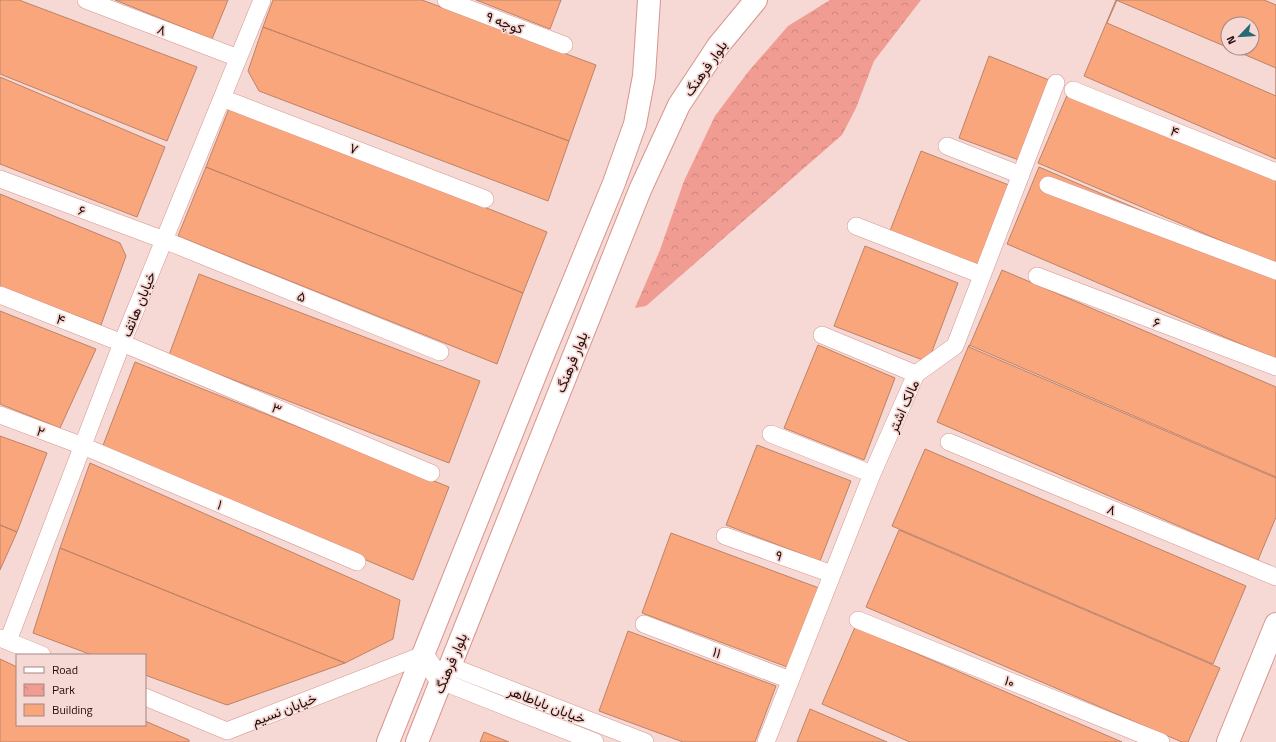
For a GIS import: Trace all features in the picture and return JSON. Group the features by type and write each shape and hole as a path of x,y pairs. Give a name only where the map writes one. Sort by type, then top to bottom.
{"main road":[{"name":"بلوار فرهنگ","path":"388,742 541,360 614,183 635,124 644,76 649,0"},
{"name":"بلوار فرهنگ","path":"417,742 640,190 679,105 718,46 756,0"},
{"path":"1228,742 1276,624"}],"street":[{"name":"۸","path":"86,0 238,58"},
{"name":"خیابان هاتف","path":"4,639 20,611 122,343 262,0"},
{"name":"کوچه ۹","path":"446,0 564,45"},
{"name":"مالک اشتر","path":"766,742 872,474 916,374 955,346 1056,83"},
{"name":"۴","path":"1073,90 1276,172"},
{"name":"۷","path":"222,98 486,199"},
{"path":"947,146 1021,174"},
{"name":"۶","path":"0,179 164,240"},
{"path":"1048,185 1276,270"},
{"path":"856,226 982,275"},
{"name":"۵","path":"164,240 440,352"},
{"name":"۶","path":"1037,276 1276,367"},
{"name":"۴","path":"0,295 122,343"},
{"path":"822,335 916,374"},
{"name":"۳","path":"122,343 431,473"},
{"name":"۲","path":"0,415 83,446"},
{"path":"771,434 872,474"},
{"name":"۸","path":"949,442 1276,577"},
{"name":"۱","path":"83,446 357,562"},
{"name":"۹","path":"725,536 832,574"},
{"name":"۱۰","path":"858,620 1161,742"},
{"name":"۱۱","path":"644,624 790,680"},
{"path":"4,639 40,654"},
{"path":"423,655 446,673"},
{"name":"خیابان نسیم","path":"146,697 225,736 423,655"},
{"name":"خیابان باباطاهر","path":"446,673 595,742"},
{"name":"خیابان باباطاهر","path":"446,673 645,742"}],"green space":[{"path":"830,0 921,0 874,61 856,108 842,135 646,306 635,308 660,250 684,181 715,116 748,72 788,26"}],"building":[{"path":"0,0 19,0 197,67 167,141 0,74"},
{"path":"115,0 228,0 212,39"},
{"path":"273,0 422,0 596,65 569,141 263,27"},
{"path":"476,0 561,0 550,29"},
{"path":"1116,0 1220,44 1220,56 1248,56 1276,68 1276,159 1084,76"},
{"path":"1117,0 1264,0 1276,5 1276,96 1107,23"},
{"path":"263,27 569,141 548,201 259,91 248,71"},
{"path":"989,56 1049,80 1019,160 959,138"},
{"path":"0,77 165,147 137,217 0,164"},
{"path":"1071,86 1276,173 1276,264 1038,163"},
{"path":"230,106 547,232 523,293 206,167"},
{"path":"921,151 1014,187 984,267 890,231"},
{"path":"206,167 523,293 497,364 178,236"},
{"path":"1039,167 1276,268 1276,359 1007,244"},
{"path":"0,194 120,243 126,256 101,325 0,287"},
{"path":"865,246 958,283 928,362 834,326"},
{"path":"1002,270 1276,387 1276,478 969,347"},
{"path":"199,274 480,381 449,463 169,355"},
{"path":"0,311 96,349 60,428 0,404"},
{"path":"818,345 895,378 864,460 784,428"},
{"path":"969,345 1276,477 1276,517 1258,560 937,422"},
{"path":"135,362 449,487 413,580 102,448"},
{"path":"0,436 47,453 17,532 0,525"},
{"path":"757,445 851,481 820,561 726,525"},
{"path":"925,449 1246,586 1213,664 892,526"},
{"path":"90,463 400,600 393,639 345,663 60,548"},
{"path":"0,525 17,532 0,570"},
{"path":"899,530 1220,668 1188,742 1182,742 866,607"},
{"path":"671,533 819,588 790,668 642,613"},
{"path":"60,548 345,663 227,705 146,675 146,654 89,654 33,633"},
{"path":"855,627 1122,742 910,742 822,704"},
{"path":"628,631 776,686 755,742 683,742 599,711"},
{"path":"0,659 16,667 16,726 146,726 146,721 189,740 189,742 0,742"},
{"path":"810,709 887,742 797,742"},
{"path":"484,732 509,742 480,742"}]}
